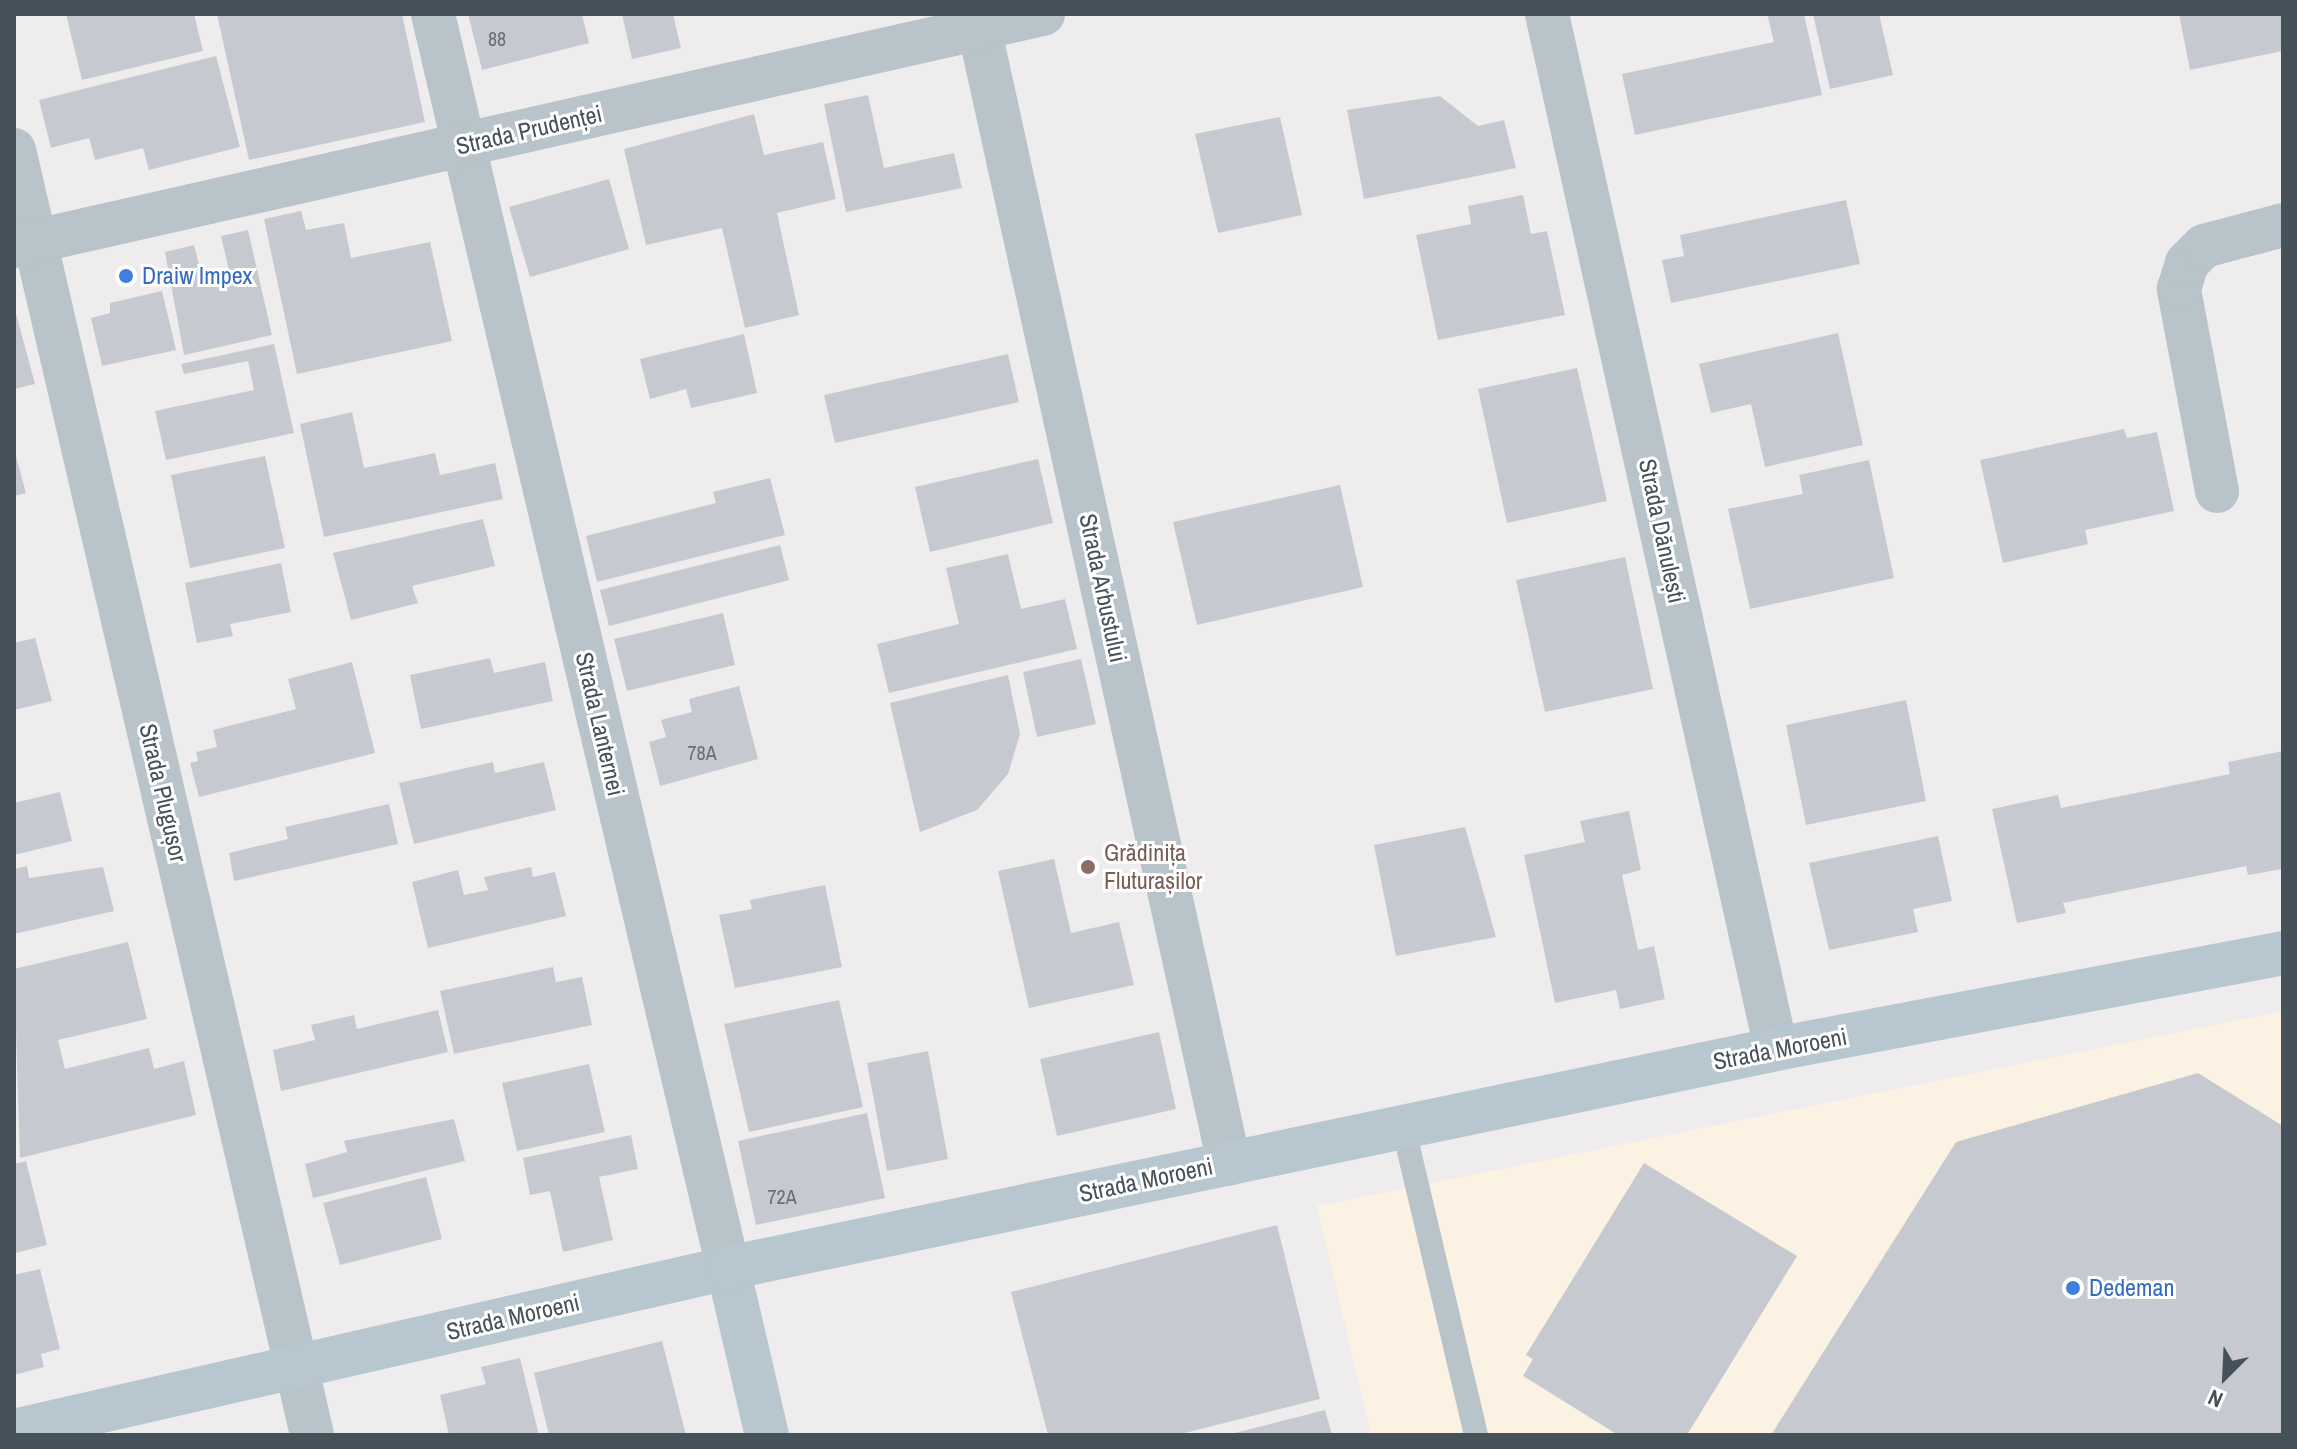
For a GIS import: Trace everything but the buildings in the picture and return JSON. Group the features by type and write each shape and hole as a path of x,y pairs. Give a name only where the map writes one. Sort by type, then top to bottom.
{"street":[{"name":"Strada Lanternei","path":"433,14 767,1435"},
{"name":"Strada Prudenței","path":"25,244 463,145 978,21 1043,14"},
{"name":"Strada Dănulești","path":"1547,14 1776,1049"},
{"name":"Strada Arbustului","path":"978,21 1229,1163"},
{"name":"Strada Plugușor","path":"14,150 25,244 312,1435"},
{"path":"2217,491 2179,289 2187,263 2204,246 2283,225"},
{"name":"Strada Moroeni","path":"14,1431 728,1268 1776,1049 2283,953"}],"lane":[{"path":"1403,1126 1476,1435"}],"shaded area":[{"path":"2283,1011 2283,1435 1371,1435 1317,1206"}],"place":[{"name":"Draiw Impex","path":"126,276"},
{"name":"Grădinița Fluturașilor","path":"1088,867"},
{"name":"Dedeman","path":"2073,1288"}]}
